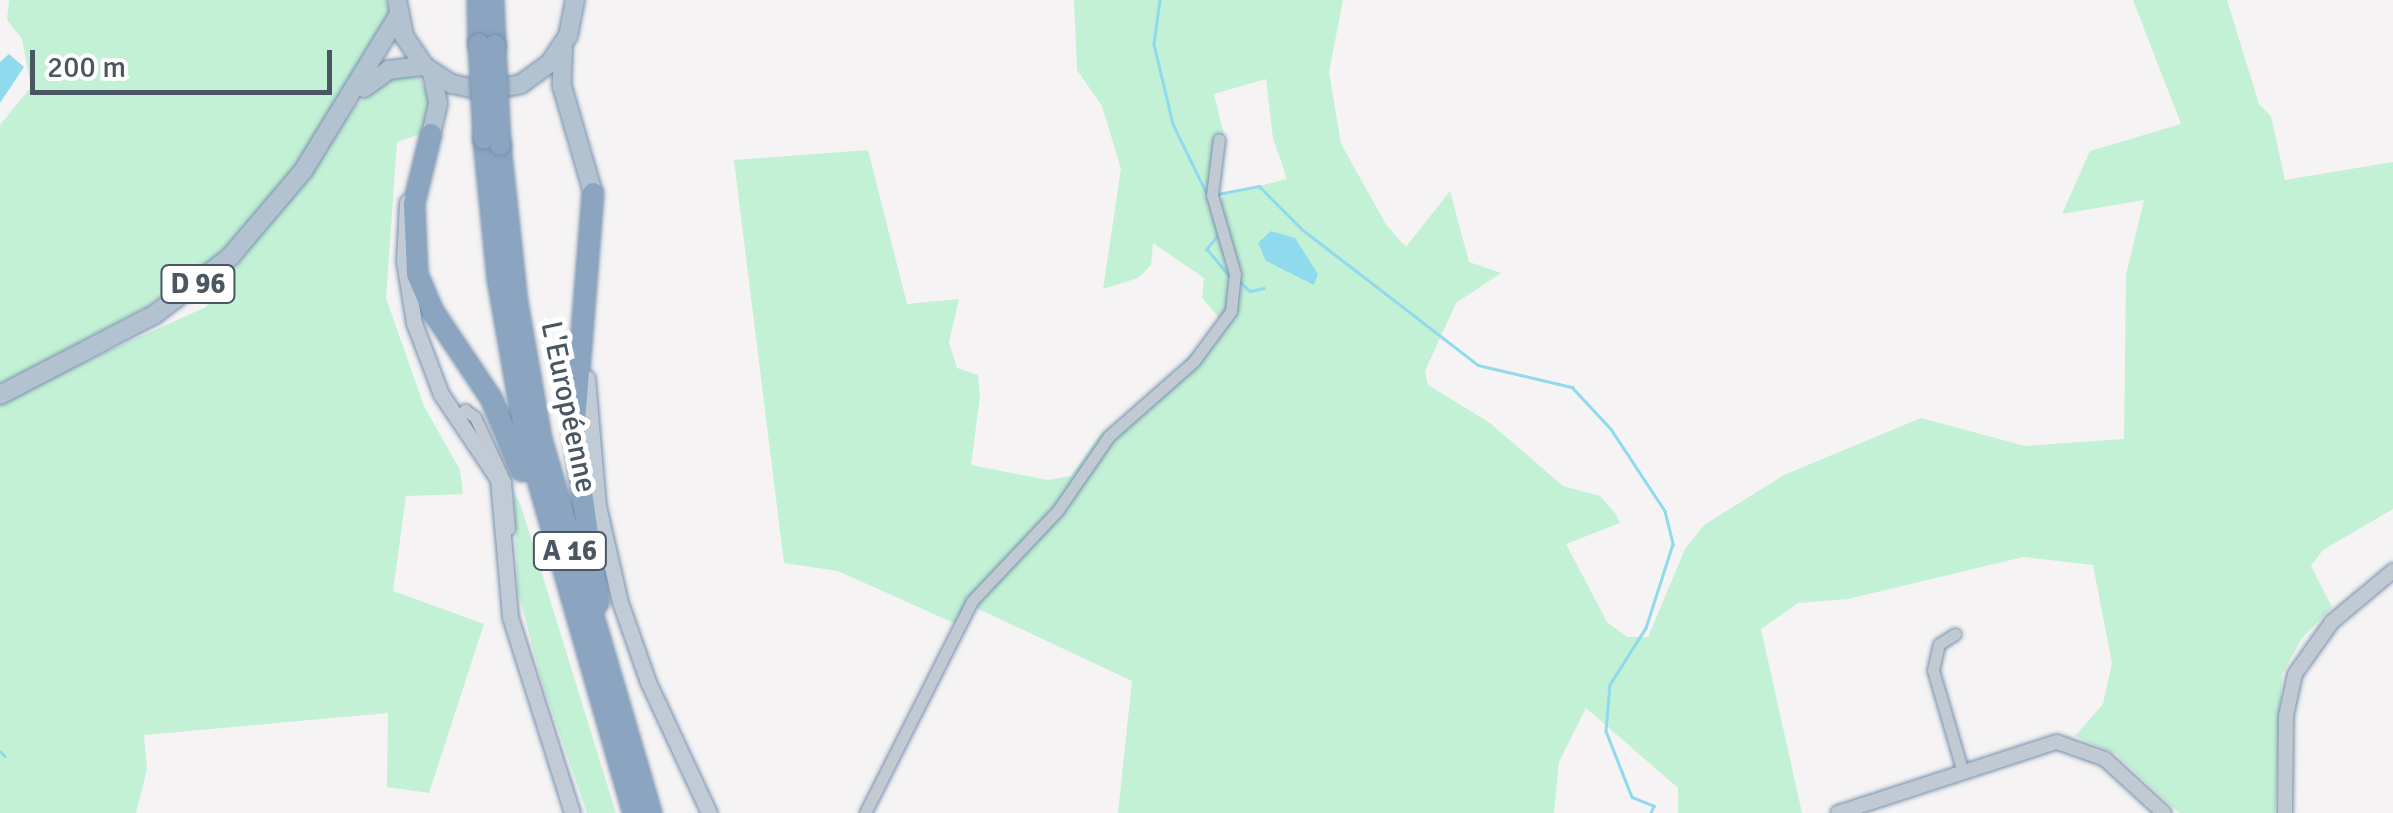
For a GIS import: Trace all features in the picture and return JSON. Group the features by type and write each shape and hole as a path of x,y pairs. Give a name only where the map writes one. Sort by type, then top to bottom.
{"highway":[{"name":"L'Européenne","path":"478,0 487,44 508,346 551,541 634,813"},
{"name":"L'Européenne","path":"487,44 493,0"},
{"path":"431,134 414,204 417,274 432,310 496,407 538,524 551,541"},
{"name":"L'Européenne","path":"492,142 516,304 544,449 652,813"},
{"path":"594,193 575,386 577,486 593,582 652,813"}],"main road":[{"path":"575,0 564,46 562,86 594,193 586,361 600,515 641,666 709,813"},
{"path":"396,5 428,69 438,104 409,191 404,270 420,342 455,418 490,463 500,491 507,601 574,807"},
{"name":"D 96","path":"0,394 124,332 202,282 284,197 344,111 396,5"},
{"path":"428,69 463,88 504,89 541,72 564,46"},
{"name":"D 96","path":"344,111 382,73 428,69"}],"street":[{"path":"865,813 972,601 1058,510 1109,436 1194,362 1236,285 1212,189 1219,138"},
{"path":"455,418 465,410 473,414 506,482 516,618 550,734"},
{"path":"2285,813 2286,716 2295,674 2332,622 2393,571"},
{"path":"1956,634 1939,644 1933,670 1962,770"},
{"path":"1838,813 2035,744 2070,743 2111,763 2164,813"}],"green space":[{"path":"9,0 386,0 390,15 299,163 219,255 145,308 0,384 0,125 31,87 22,39 7,20"},
{"path":"1074,0 1343,0 1329,72 1341,144 1387,226 1406,247 1450,191 1469,262 1501,273 1456,303 1425,371 1428,385 1490,423 1563,486 1600,496 1615,513 1620,523 1566,544 1607,622 1627,637 1648,637 1685,549 1704,525 1784,475 1921,418 2025,446 2124,439 2126,275 2144,200 2062,214 2090,151 2181,124 2133,0 2227,0 2259,104 2271,116 2285,180 2393,162 2393,509 2323,550 2311,566 2332,607 2302,638 2282,674 2275,813 2179,813 2116,754 2075,736 2103,704 2112,663 2093,565 2023,557 1848,599 1798,603 1761,629 1802,813 1678,813 1678,788 1586,708 1559,762 1554,813 1118,813 1132,681 970,605 956,624 838,571 784,563 734,160 868,150 907,304 959,299 949,342 957,368 978,375 980,396 971,465 1048,480 1071,476 1101,433 1142,408 1222,321 1202,298 1204,278 1153,243 1151,265 1138,278 1103,289 1121,169 1102,106 1077,70","holes":["1266,79 1273,138 1287,179 1224,195 1220,202 1215,176 1224,135 1214,94"]},
{"path":"417,71 431,103 420,134 397,142 386,298 424,406 460,470 463,494 406,496 393,591 484,624 429,793 387,787 388,713 144,735 147,769 136,813 0,813 0,400 206,307 357,104 395,73"},
{"path":"514,492 616,813 587,813 542,682 518,591"}],"water":[{"path":"9,54 24,67 0,103 0,62"},
{"path":"1271,231 1295,238 1318,274 1314,285 1266,261 1258,243"}],"waterway":[{"path":"1160,0 1154,44 1173,124 1206,192"},
{"path":"1218,194 1259,186 1303,230 1478,365 1572,387 1611,429 1665,511 1673,544 1646,628 1610,685 1606,731 1632,797 1654,806 1651,813"},
{"path":"1217,237 1207,249 1232,279"},
{"path":"1239,281 1250,291 1264,288"},
{"path":"0,751 5,756"}]}
